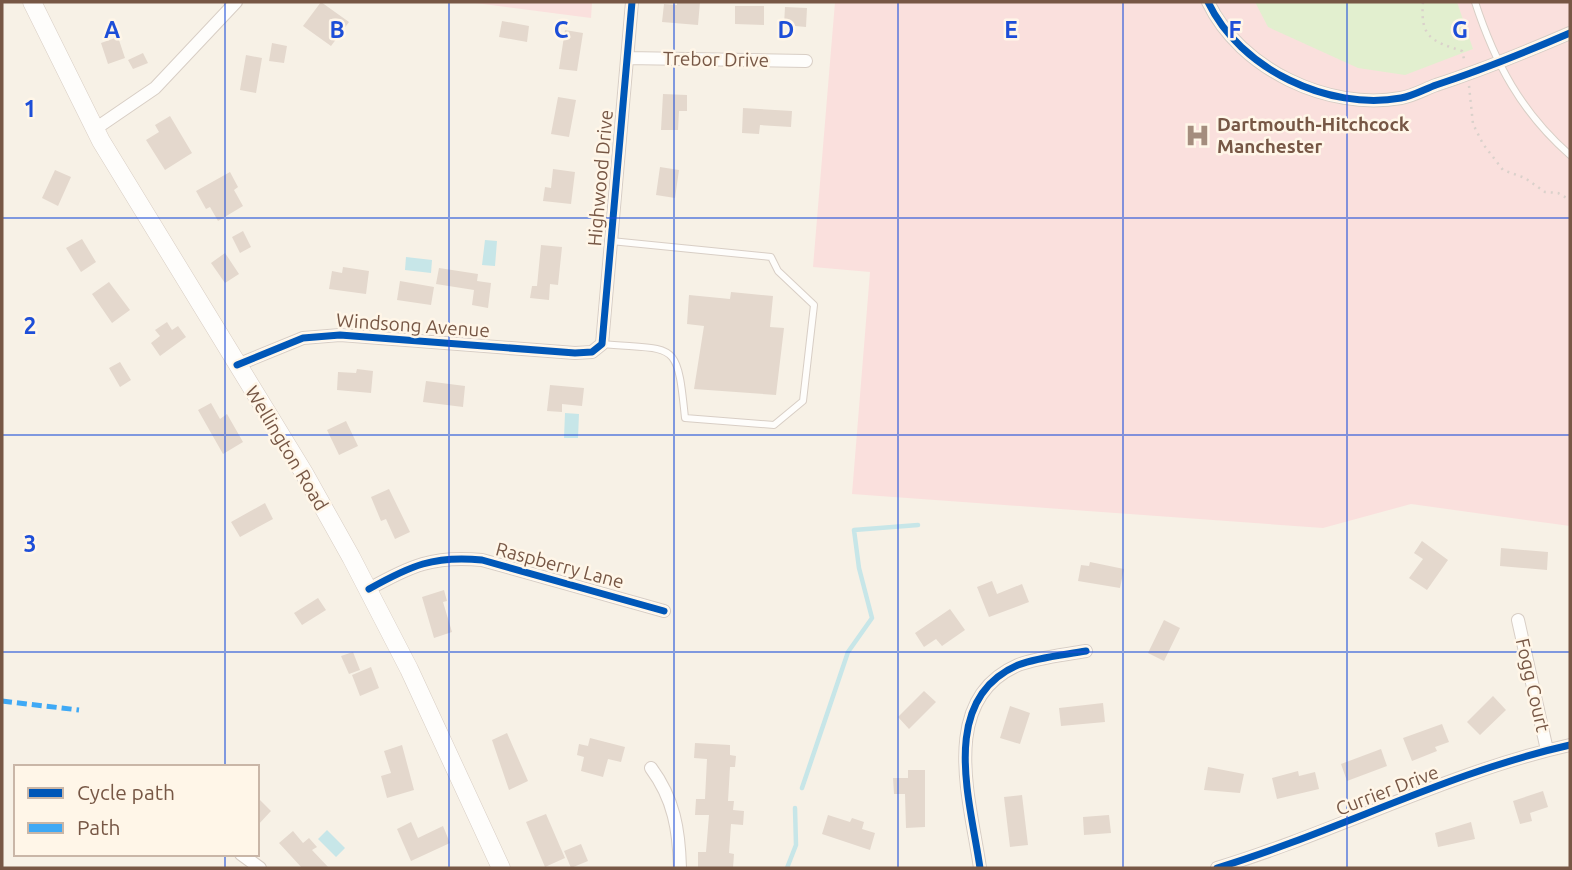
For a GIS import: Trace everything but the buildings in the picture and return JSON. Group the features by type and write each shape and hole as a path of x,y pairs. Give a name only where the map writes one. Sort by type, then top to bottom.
{"main road":[{"name":"Wellington Road","path":"32,2 94,129 316,494 369,589 501,868"}],"street":[{"path":"94,129 155,88 236,2"},
{"name":"Highwood Drive","path":"597,348 611,241 632,2"},
{"path":"1208,2 1228,33 1251,55 1306,88 1359,99 1402,98 1498,64 1570,33"},
{"name":"Trebor Drive","path":"627,58 806,61"},
{"name":"Windsong Avenue","path":"237,365 295,340 340,335 575,354 597,348"},
{"name":"Raspberry Lane","path":"369,589 419,563 461,558 482,560 664,611"},
{"name":"Fogg Court","path":"1518,620 1547,750"},
{"path":"980,868 963,748 972,712 991,686 1017,666 1086,650"},
{"name":"Currier Drive","path":"1217,868 1547,750 1570,745"},
{"path":"651,768 664,785 673,808 680,868"},
{"path":"244,856 260,868"}],"lane":[{"path":"1475,2 1498,64 1525,108 1570,155"},
{"path":"597,348 666,350 676,359 685,418 774,425 803,401 814,305 778,271 771,257 611,241"}],"path":[{"path":"1423,2 1421,20 1429,35 1438,46 1462,51 1474,124 1483,144 1503,170 1525,178 1545,192 1558,193 1570,200"}],"shaded area":[{"path":"468,2 592,2 591,18"},
{"name":"Dartmouth-Hitchcock Manchester","path":"835,2 1570,2 1570,526 1411,504 1323,528 852,494 870,272 813,267"}],"green space":[{"path":"1255,2 1457,2 1473,49 1405,75 1358,68 1268,27"}],"water":[{"path":"485,240 497,241 495,266 482,265"},
{"path":"406,257 432,260 431,273 405,270"},
{"path":"565,413 579,414 578,438 564,438"},
{"path":"327,830 345,848 336,857 318,839"}],"waterway":[{"path":"802,788 848,652 872,618 859,568 854,530 918,525"},
{"path":"787,868 796,845 795,808"}],"marked path":[{"path":"2,701 79,710"}],"cycle path":[{"path":"237,365 303,338 340,335 575,353 592,352 602,344 632,2"},
{"path":"1208,2 1222,26 1241,47 1264,65 1289,80 1316,91 1345,98 1373,100 1410,96 1570,33"},
{"path":"369,589 423,564 450,559 482,560 664,611"},
{"path":"980,868 965,755 968,727 977,702 993,681 1018,665 1086,651"},
{"path":"1217,868 1437,786 1570,745"}],"place":[{"name":"Dartmouth-Hitchcock Manchester","path":"1197,135"}]}
